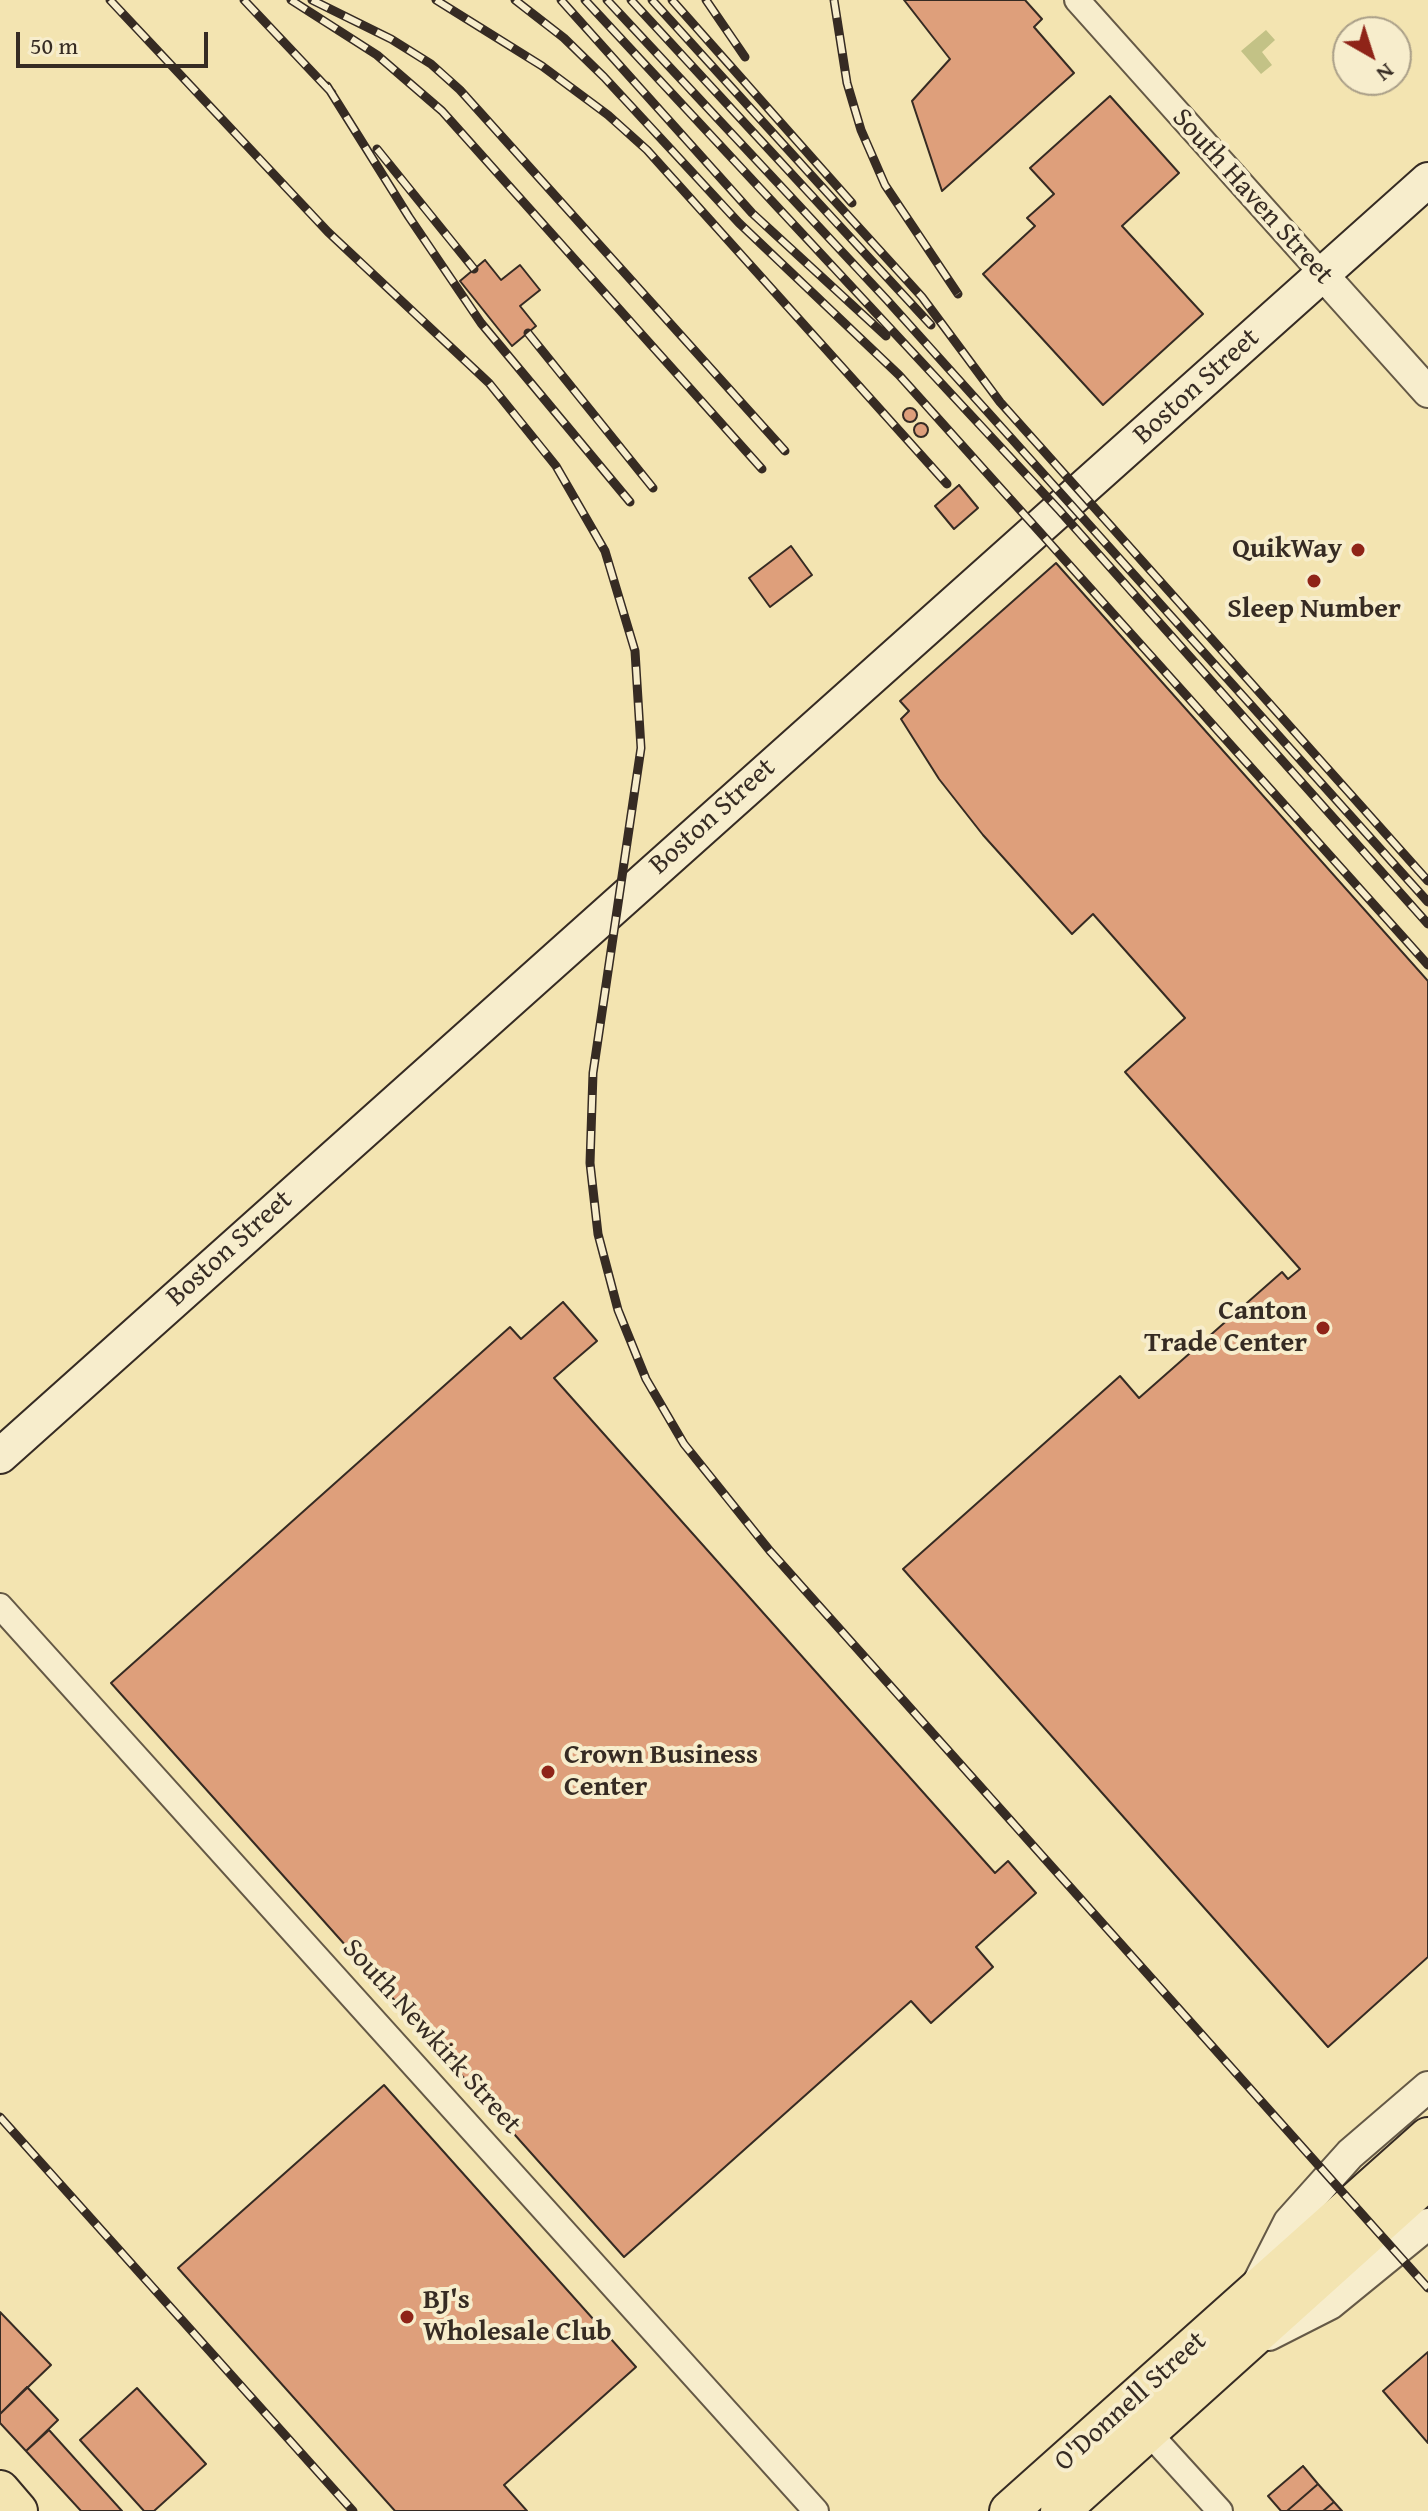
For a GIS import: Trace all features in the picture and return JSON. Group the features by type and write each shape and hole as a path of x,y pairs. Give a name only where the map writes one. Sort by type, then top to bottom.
{"main road":[{"name":"Boston Street","path":"0,1456 1428,180"},
{"name":"O'Donnell Street","path":"1060,2511 1137,2419 1253,2293 1428,2137"},
{"name":"O'Donnell Street","path":"1009,2511 1238,2351 1428,2180"},
{"path":"0,2490 18,2511"}],"street":[{"name":"South Haven Street","path":"1077,0 1428,392"},
{"name":"South Newkirk Street","path":"0,1606 816,2511"},
{"name":"O'Donnell Street","path":"1253,2293 1289,2222 1350,2154 1428,2087"},
{"name":"O'Donnell Street","path":"1238,2351 1330,2304 1428,2224"},
{"path":"1137,2419 1220,2511"}],"shaded area":[{"path":"1266,30 1275,40 1262,52 1272,65 1261,74 1241,51"}],"building":[{"path":"904,0 1025,0 1042,19 1034,27 1074,73 942,191 912,101 950,59"},
{"path":"1110,96 1179,173 1122,226 1203,314 1103,405 983,274 1035,226 1027,218 1054,194 1030,168"},
{"path":"485,260 501,280 520,265 540,290 520,306 536,326 512,346 460,281"},
{"path":"910,408 917,415 910,422 903,415"},
{"path":"921,423 928,430 921,437 914,430"},
{"path":"959,485 978,508 954,529 935,506"},
{"path":"791,546 812,575 770,607 749,578"},
{"name":"Canton Trade Center","path":"1056,563 1428,981 1428,1957 1328,2047 903,1569 1120,1376 1139,1398 1282,1272 1288,1279 1300,1269 1125,1072 1185,1018 1093,914 1072,934 983,835 939,779 901,719 909,711 900,701"},
{"name":"Crown Business Center","path":"563,1302 597,1341 554,1378 995,1873 1008,1861 1036,1893 976,1947 993,1967 931,2023 911,2001 624,2257 111,1683 510,1327 521,1339"},
{"name":"BJ's Wholesale Club","path":"384,2085 636,2367 504,2485 527,2511 395,2511 178,2268"},
{"path":"0,2312 51,2365 0,2414"},
{"path":"1428,2352 1428,2443 1383,2391"},
{"path":"27,2387 58,2420 26,2451 0,2423 0,2414"},
{"path":"137,2388 206,2464 154,2511 144,2511 80,2440"},
{"path":"49,2430 122,2511 81,2511 26,2451"},
{"path":"1303,2466 1318,2484 1287,2511 1281,2511 1268,2496"},
{"path":"1318,2484 1334,2502 1323,2511 1287,2511"},
{"path":"1334,2502 1342,2511 1323,2511"}],"railway":[{"path":"110,0 328,232 489,383 556,466 605,551 635,651 641,748 593,1073 590,1163 598,1234 618,1310 646,1379 684,1444 770,1551 1428,2288"},
{"path":"244,0 332,93"},
{"path":"291,0 377,55 442,111 762,469"},
{"path":"312,0 391,39 431,64 460,90 785,451"},
{"path":"436,0 542,66 608,115 647,150 947,484"},
{"path":"515,0 564,38 604,77 739,223 899,375 1428,965"},
{"path":"561,0 752,213 886,336"},
{"path":"585,0 1059,510 1428,924"},
{"path":"607,0 887,300 1428,902"},
{"path":"631,0 931,325"},
{"path":"652,0 922,297 1000,402 1428,881"},
{"path":"672,0 852,203"},
{"path":"706,0 745,57"},
{"path":"834,0 847,83 861,130 885,185 958,294"},
{"path":"327,86 409,217 481,323 630,502"},
{"path":"377,149 474,269"},
{"path":"528,333 653,488"},
{"path":"0,2117 353,2511"}],"place":[{"name":"QuikWay","path":"1358,550"},
{"name":"Sleep Number","path":"1314,581"},
{"name":"Canton Trade Center","path":"1323,1328"},
{"name":"Crown Business Center","path":"548,1772"},
{"name":"BJ's Wholesale Club","path":"407,2317"}]}
